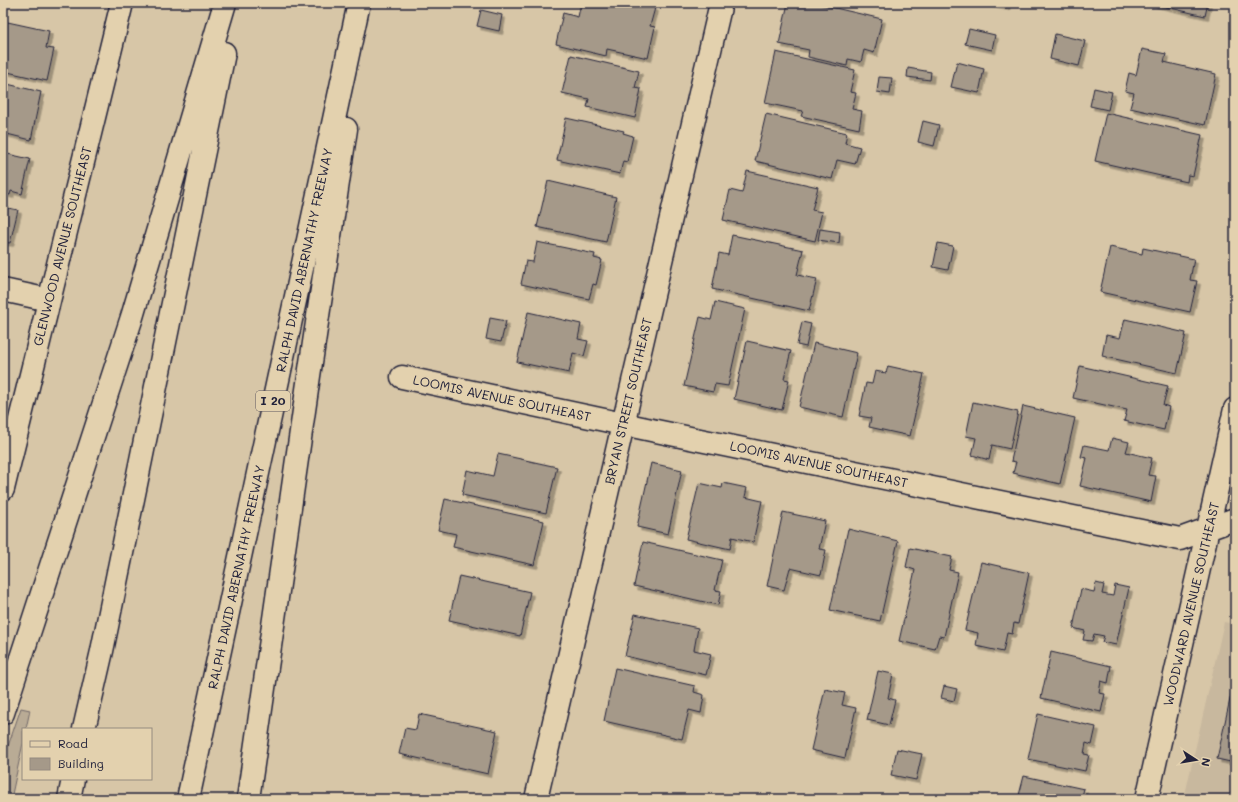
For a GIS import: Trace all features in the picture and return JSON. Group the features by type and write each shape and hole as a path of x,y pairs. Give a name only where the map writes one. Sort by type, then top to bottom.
{"main road":[{"name":"GLENWOOD AVENUE SOUTHEAST","path":"3,490 122,3"},
{"path":"3,713 132,317 225,3"},
{"path":"84,728 102,651 234,3"},
{"name":"RALPH DAVID ABERNATHY FREEWAY","path":"188,799 359,3"},
{"path":"248,799 365,3"},
{"name":"BRYAN STREET SOUTHEAST","path":"536,799 721,3"},
{"path":"3,290 49,300"},
{"name":"LOOMIS AVENUE SOUTHEAST","path":"402,377 1180,539 1235,519"},
{"name":"WOODWARD AVENUE SOUTHEAST","path":"1147,799 1235,409"},
{"path":"69,799 73,780"}],"shaded area":[{"path":"1224,622 1235,624 1235,799 1184,799"},
{"path":"21,708 30,710 26,728 22,728 22,748 11,799 3,799 3,761"}],"building":[{"path":"581,3 632,3 655,8 650,26 655,27 648,58 607,49 606,56 556,44 563,13 578,17"},
{"path":"788,3 814,3 882,19 874,53 864,50 861,62 848,59 847,66 808,57 809,50 779,44"},
{"path":"1007,3 1006,7 990,4"},
{"path":"1153,3 1208,3 1205,16"},
{"path":"481,10 502,15 499,31 477,26"},
{"path":"3,21 49,31 46,48 54,49 47,81 3,71"},
{"path":"969,29 995,35 992,50 965,44"},
{"path":"1055,34 1085,41 1079,66 1050,59"},
{"path":"1142,49 1166,54 1164,62 1216,74 1205,125 1130,108 1134,93 1125,91 1129,73 1136,75"},
{"path":"776,52 855,70 850,92 856,93 852,109 862,111 859,129 801,116 803,111 765,103"},
{"path":"571,55 639,71 635,88 641,89 635,118 587,107 589,99 562,93"},
{"path":"957,62 984,69 979,93 951,87"},
{"path":"908,68 931,72 930,80 907,77"},
{"path":"879,77 892,78 890,94 877,92"},
{"path":"3,83 41,92 31,140 3,133"},
{"path":"1094,88 1112,92 1108,110 1090,106"},
{"path":"1106,113 1202,135 1193,176 1188,175 1187,182 1095,161"},
{"path":"766,114 847,133 845,143 860,147 855,164 837,160 832,179 755,161"},
{"path":"566,118 624,131 623,133 633,136 627,162 623,161 620,174 557,160"},
{"path":"923,121 939,125 934,146 918,142"},
{"path":"3,153 30,159 22,194 11,191 10,195 3,193"},
{"path":"747,171 818,187 812,210 822,212 815,241 723,220 730,190 742,193"},
{"path":"548,181 616,197 606,242 537,227"},
{"path":"3,207 18,210 10,243 3,242"},
{"path":"820,229 840,232 839,243 818,240"},
{"path":"732,235 803,250 797,275 817,279 809,311 712,289 719,253 728,255"},
{"path":"537,242 595,254 594,258 602,260 596,285 593,284 589,299 521,284 526,261 533,262"},
{"path":"938,243 953,246 948,270 933,267"},
{"path":"1110,247 1142,254 1143,248 1194,259 1190,280 1197,281 1190,312 1100,292"},
{"path":"715,302 745,309 728,386 715,384 713,392 684,386 700,317 711,320"},
{"path":"528,312 581,324 578,339 588,341 584,356 573,353 569,373 517,362"},
{"path":"490,318 506,321 501,342 486,339"},
{"path":"1125,319 1186,333 1177,373 1102,356 1106,335 1120,338"},
{"path":"802,322 811,324 806,347 797,345"},
{"path":"747,341 791,351 784,379 789,380 782,410 734,399"},
{"path":"814,343 857,353 843,417 799,407"},
{"path":"888,366 924,374 910,436 869,427 871,418 859,416 866,383 872,384 875,371 886,373"},
{"path":"1080,366 1168,386 1163,405 1169,407 1164,430 1124,421 1127,410 1073,398"},
{"path":"973,402 1018,412 1010,449 992,445 989,460 972,455 976,438 966,436"},
{"path":"1023,406 1075,418 1060,484 1013,473 1016,462 1011,461"},
{"path":"1112,438 1129,442 1126,452 1152,458 1148,475 1156,476 1151,502 1080,486 1087,458 1081,457 1084,445 1109,450"},
{"path":"498,454 557,467 546,513 462,495 467,470 493,476"},
{"path":"651,463 682,470 668,534 637,527"},
{"path":"699,483 722,488 723,483 747,488 745,497 762,501 753,542 732,537 730,549 686,539"},
{"path":"445,499 544,521 534,565 453,547 456,534 438,530"},
{"path":"783,512 825,521 819,549 826,550 821,575 790,568 784,590 767,586"},
{"path":"848,529 898,541 880,621 830,610"},
{"path":"643,542 722,560 715,590 721,591 718,605 634,586"},
{"path":"910,548 952,557 949,570 958,572 944,637 939,636 935,649 899,641 915,570 906,567"},
{"path":"981,562 1029,573 1018,624 1014,623 1012,634 1007,633 1003,652 976,646 978,633 965,630"},
{"path":"459,576 530,592 520,636 449,620"},
{"path":"1096,583 1104,585 1102,594 1113,596 1115,585 1129,588 1116,645 1102,642 1104,636 1094,634 1092,641 1083,640 1085,631 1073,628 1081,589 1094,592"},
{"path":"635,614 698,628 694,650 711,654 706,675 625,656"},
{"path":"1051,652 1111,666 1108,683 1101,681 1099,693 1105,694 1101,712 1041,698"},
{"path":"615,668 695,686 694,692 704,695 701,713 689,710 682,739 604,721"},
{"path":"878,671 893,674 888,698 895,700 889,725 867,720"},
{"path":"1235,676 1235,763 1217,759"},
{"path":"944,686 957,689 954,701 941,698"},
{"path":"825,689 845,693 842,705 856,708 845,758 811,750"},
{"path":"419,714 497,731 488,774 399,754 405,728 416,730"},
{"path":"1038,714 1096,727 1092,745 1086,743 1084,754 1089,755 1085,771 1028,759"},
{"path":"897,749 922,754 916,780 891,775"},
{"path":"1024,776 1084,789 1081,799 1018,799"}]}
